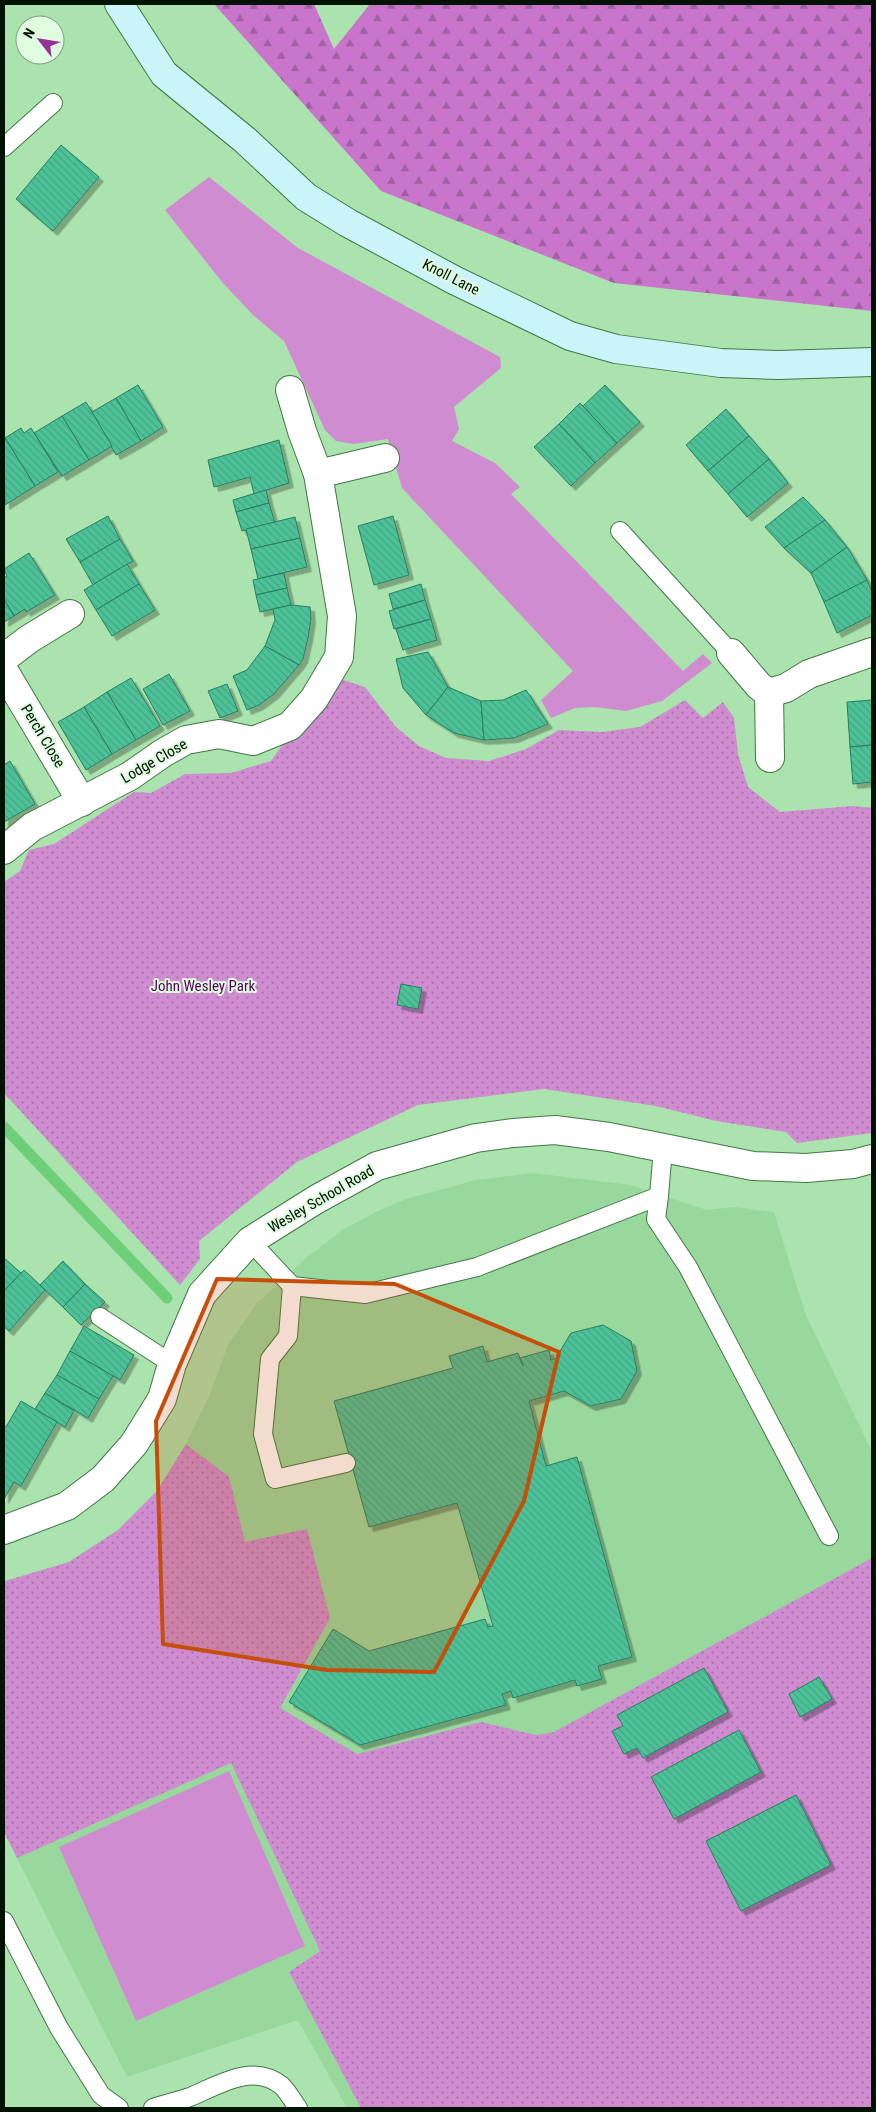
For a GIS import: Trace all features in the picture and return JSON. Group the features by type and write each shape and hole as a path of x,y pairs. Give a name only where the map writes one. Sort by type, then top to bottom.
{"street":[{"name":"Knoll Lane","path":"119,4 164,74 245,140 306,197 348,223 454,280 570,336 616,349 721,362 779,365 872,362"},
{"name":"Lodge Close","path":"4,850 32,827 130,776 186,740 219,734 253,741 290,726 314,699 339,657 342,616 318,474 302,431 290,390"},
{"path":"318,474 385,458"},
{"path":"4,658 29,639 70,614"},
{"path":"769,693 786,688 809,674 872,652"},
{"path":"731,653 759,686 769,693"},
{"name":"Perch Close","path":"4,671 82,802"},
{"path":"769,693 770,758"},
{"name":"Wesley School Road","path":"4,1530 68,1506 103,1479 134,1444 162,1399 172,1364 202,1294 250,1241 317,1199 377,1166 476,1138 555,1130 609,1138 753,1166 806,1168 853,1164 872,1159"}],"lane":[{"path":"4,147 53,103"},
{"path":"620,531 731,653"},
{"path":"663,1148 656,1219 688,1267 829,1536"},
{"path":"250,1241 292,1286 365,1294 477,1267 659,1196"},
{"path":"292,1286 288,1336 270,1358 263,1434 275,1479 346,1463"},
{"path":"100,1317 172,1364"},
{"path":"4,1921 59,2028 101,2095 119,2108"},
{"path":"153,2108 190,2097 228,2080 253,2075 269,2079 282,2087 298,2108"}],"highlighted area":[{"path":"217,1279 395,1284 559,1352 524,1501 434,1672 327,1670 163,1644 156,1421"}],"shaded area":[{"path":"533,1173 631,1185 707,1210 734,1207 774,1212 805,1313 872,1452 872,2108 347,2108 298,2020 127,2077 4,1832 5,1581 69,1562 118,1530 157,1491 186,1444 210,1394 229,1343 257,1303 306,1258 344,1229 406,1199 476,1180"}],"green space":[{"path":"214,4 314,4 334,49 370,4 872,4 872,311 614,283 381,191"},
{"path":"209,177 298,248 500,357 501,368 454,407 459,429 452,441 495,463 520,487 511,494 683,671 703,654 712,663 662,701 626,711 595,707 575,708 551,718 541,700 573,671 402,488 388,439 354,444 336,441 325,430 284,341 253,315 222,282 165,210"},
{"name":"John Wesley Park","path":"337,678 365,687 396,727 419,746 446,758 489,761 526,749 559,730 602,732 640,727 685,700 703,718 723,702 734,718 738,754 748,787 780,812 853,806 872,808 872,1133 797,1143 786,1132 716,1121 656,1106 544,1089 418,1105 297,1162 199,1241 200,1259 180,1285 4,1093 4,882 20,871 29,850 54,844 134,792 151,793 185,774 231,773 271,761 288,737"},
{"path":"186,1444 229,1477 245,1542 307,1529 330,1618 280,1708 357,1754 481,1722 536,1735 554,1732 872,1558 872,2108 361,2108 289,1972 320,1951 231,1763 17,1858 4,1832 5,1581 69,1562 118,1530 157,1491"},
{"path":"229,1771 305,1946 136,2021 59,1847"}],"building":[{"path":"61,145 99,177 53,231 16,199"},
{"path":"138,385 163,427 141,441 116,398"},
{"path":"605,385 640,422 617,443 583,406"},
{"path":"116,398 141,441 116,455 92,412"},
{"path":"86,402 112,446 89,460 62,416"},
{"path":"580,403 617,443 595,463 559,424"},
{"path":"726,409 749,436 708,471 686,445"},
{"path":"62,416 89,460 62,476 34,433"},
{"path":"559,424 595,463 571,486 534,447"},
{"path":"21,428 24,433 31,428 58,472 35,486 5,438"},
{"path":"749,436 769,459 728,494 708,471"},
{"path":"4,439 35,486 5,505"},
{"path":"279,440 289,483 254,494 250,477 214,487 208,460"},
{"path":"769,459 788,483 747,517 728,494"},
{"path":"266,490 269,503 236,512 233,500"},
{"path":"803,497 825,520 784,548 765,527"},
{"path":"269,503 275,523 242,531 236,512"},
{"path":"108,516 120,539 80,562 66,539"},
{"path":"393,516 409,575 374,585 358,526"},
{"path":"295,517 300,538 251,549 246,529"},
{"path":"825,520 847,547 811,573 784,548"},
{"path":"300,538 307,567 258,579 251,549"},
{"path":"120,539 133,561 93,585 80,562"},
{"path":"847,547 867,580 824,602 811,573"},
{"path":"29,553 55,595 26,612 25,609 14,616 4,599 4,578 7,576 4,569"},
{"path":"127,564 139,584 96,610 84,590"},
{"path":"284,573 287,588 256,595 253,580"},
{"path":"867,580 872,592 872,615 837,633 824,602"},
{"path":"139,584 155,610 112,636 96,610"},
{"path":"421,584 425,600 393,609 389,594"},
{"path":"287,588 291,605 260,612 256,595"},
{"path":"4,599 14,616 4,622"},
{"path":"425,600 431,619 394,629 389,611"},
{"path":"291,605 310,607 311,619 308,638 303,659 299,665 265,646 275,620 273,609"},
{"path":"431,619 437,640 403,650 396,629"},
{"path":"265,646 299,665 274,694 259,705 247,710 233,676 247,670"},
{"path":"428,652 448,687 426,715 403,688 396,659"},
{"path":"169,674 190,711 163,725 143,689"},
{"path":"131,678 160,726 136,740 107,692"},
{"path":"227,684 238,711 220,718 208,691"},
{"path":"448,687 481,701 484,740 454,733 426,715"},
{"path":"526,690 548,724 514,738 484,740 481,701 503,700"},
{"path":"107,692 136,740 112,754 84,707"},
{"path":"872,700 872,745 850,747 847,702"},
{"path":"84,707 112,754 86,770 58,722"},
{"path":"872,745 872,782 853,784 850,747"},
{"path":"10,761 35,804 4,822 4,765"},
{"path":"401,984 422,988 418,1009 397,1005"},
{"path":"4,1258 21,1273 4,1291"},
{"path":"63,1261 85,1284 63,1307 40,1285"},
{"path":"24,1270 45,1290 9,1331 4,1327 4,1291"},
{"path":"85,1284 105,1302 81,1325 63,1307"},
{"path":"603,1325 631,1341 637,1371 621,1399 591,1406 564,1391 529,1401 546,1466 577,1457 632,1657 598,1666 602,1679 577,1686 575,1680 513,1698 511,1691 502,1694 506,1705 360,1745 289,1702 333,1629 369,1651 485,1619 488,1627 493,1626 457,1503 369,1527 334,1401 453,1368 449,1356 483,1346 487,1362 518,1353 523,1366 520,1358 549,1350 551,1360 556,1358 571,1333"},
{"path":"84,1326 134,1355 120,1380 70,1351"},
{"path":"70,1351 113,1376 99,1399 57,1375"},
{"path":"57,1375 99,1399 88,1418 45,1393"},
{"path":"45,1393 74,1411 65,1427 35,1409"},
{"path":"21,1401 57,1422 21,1486 14,1482 4,1499 4,1426 6,1427"},
{"path":"704,1668 728,1712 643,1758 637,1748 624,1754 612,1731 623,1726 617,1715"},
{"path":"819,1677 832,1699 800,1717 789,1694"},
{"path":"739,1730 761,1772 674,1819 651,1777"},
{"path":"796,1795 831,1865 741,1911 706,1841"}],"waterway":[{"path":"4,1127 167,1298"}]}
